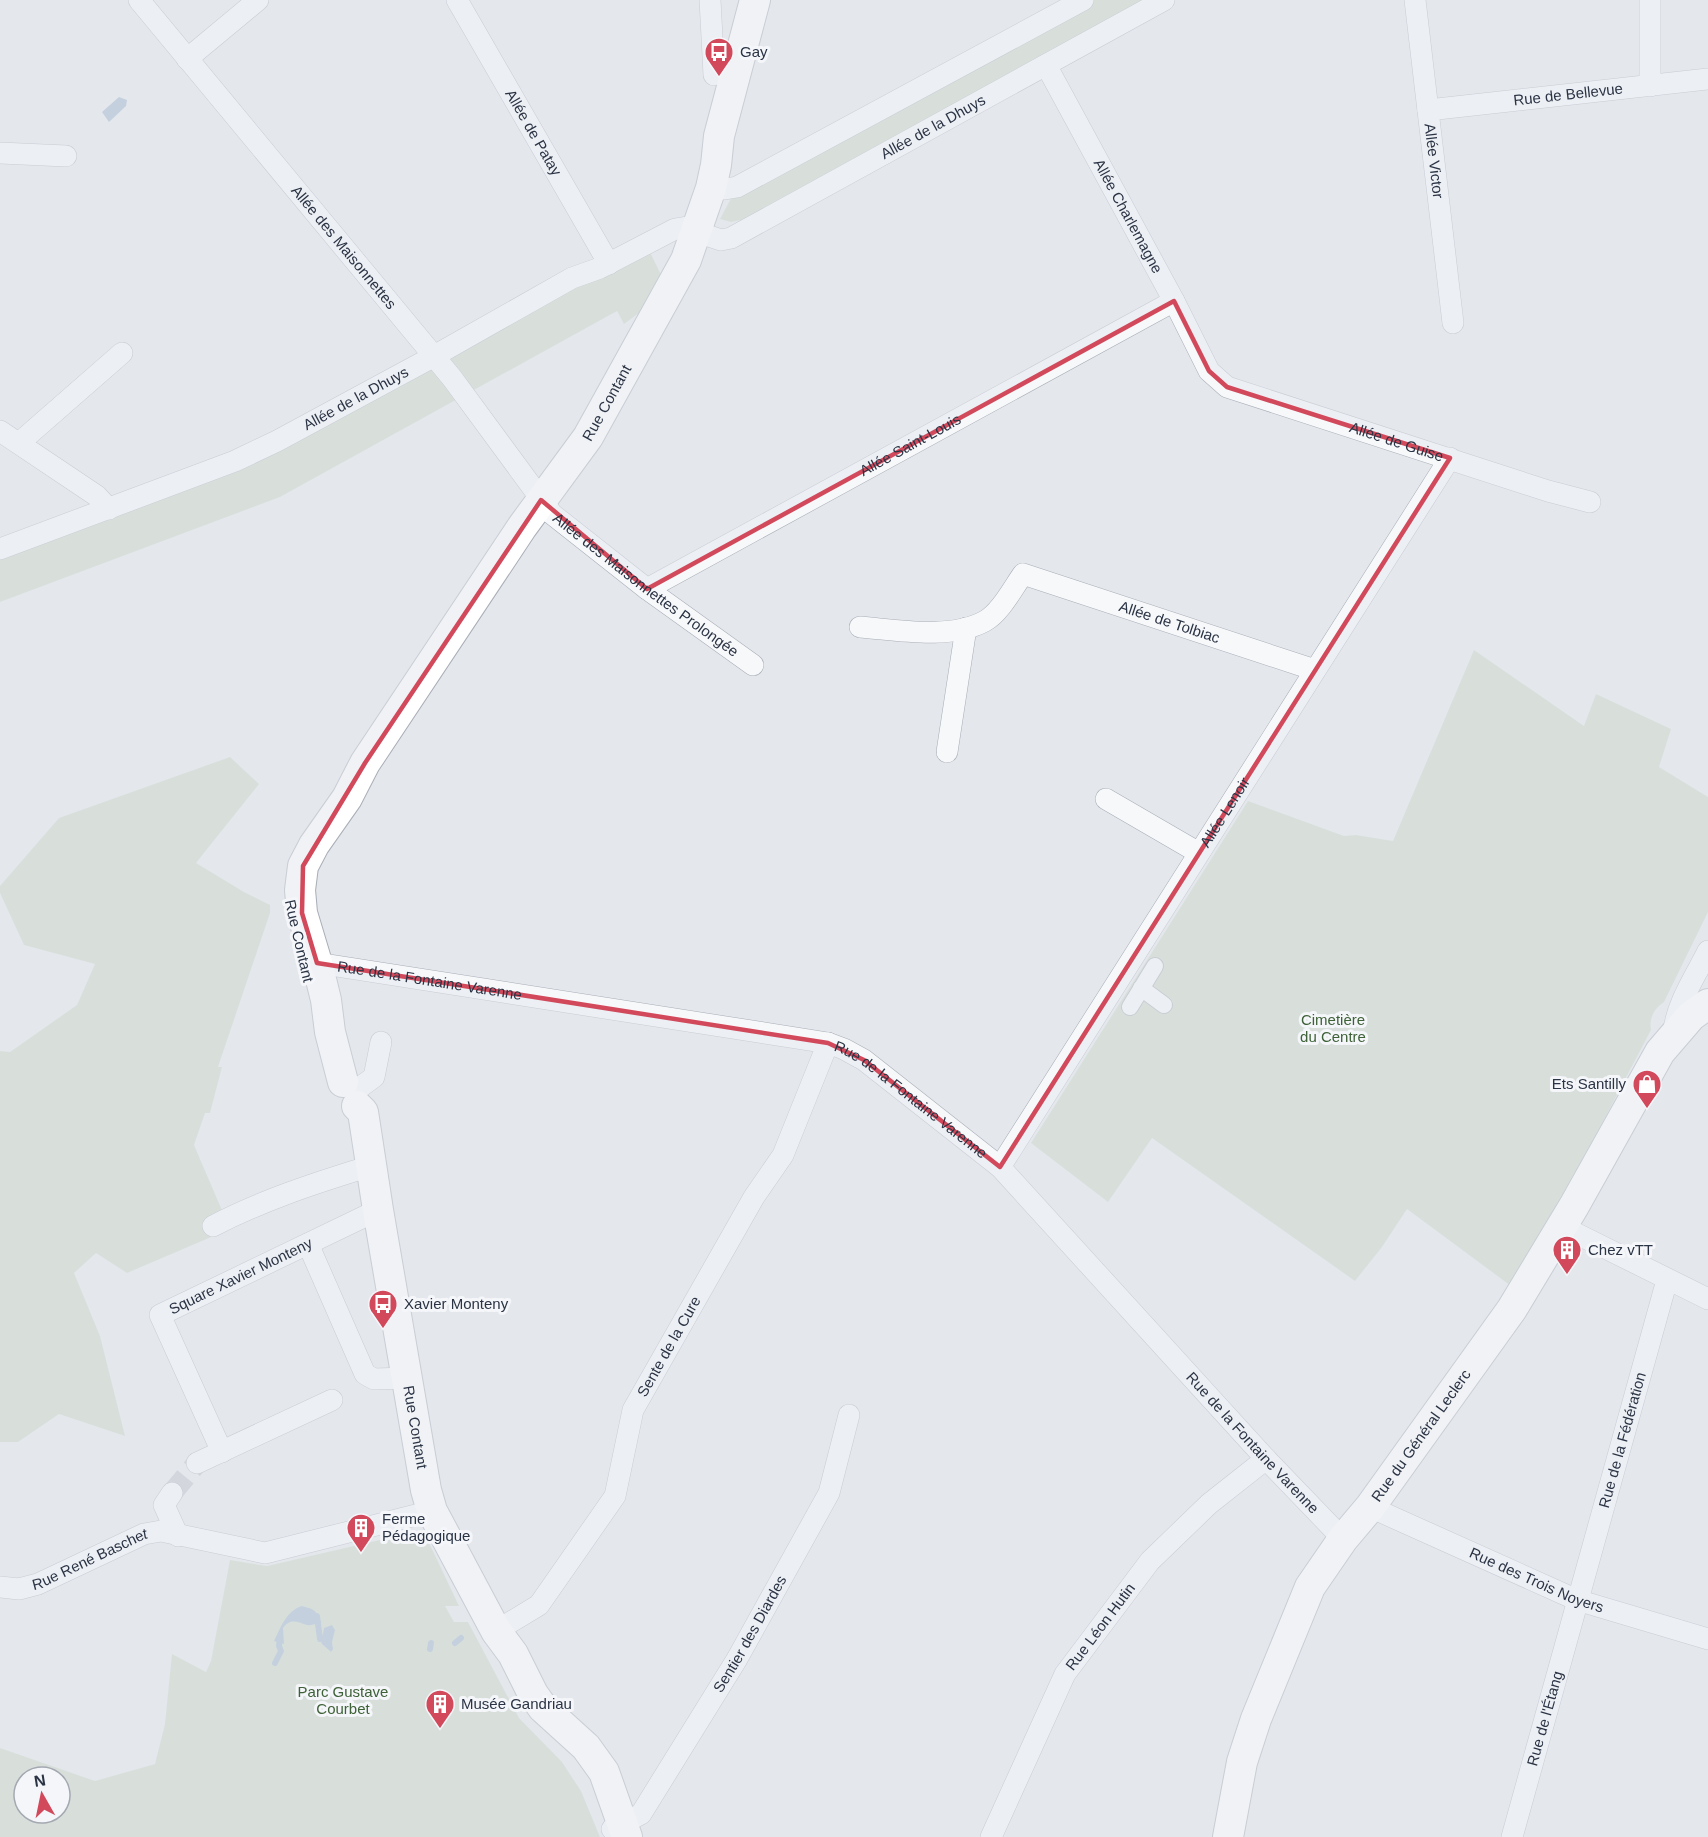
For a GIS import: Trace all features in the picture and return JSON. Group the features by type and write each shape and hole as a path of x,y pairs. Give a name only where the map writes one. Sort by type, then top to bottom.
{"main road":[{"name":"Rue Contant","path":"619,1832 583,1766 525,1705 503,1659 496,1631 432,1511 395,1379 351,1096 330,1032 326,1000 302,913 300,890 303,866 314,845 347,798 365,763 541,500 588,437 686,260 698,231 711,188 719,136 755,0"},
{"name":"Rue Contant","path":"330,1032 313,1002 288,908 288,882 294,855 308,832 338,790 365,763"},
{"name":"Rue du Général Leclerc","path":"1228,1837 1242,1762 1266,1691 1310,1587 1343,1539 1370,1508 1512,1309 1666,1044 1691,1016 1708,1004"},
{"name":"Rue Contant","path":"351,1096 363,1112 368,1215"}],"street":[{"name":"Allée des Maisonnettes","path":"139,0 452,378 541,500"},
{"path":"187,59 258,0"},
{"name":"Allée de Patay","path":"457,0 609,264"},
{"path":"710,0 714,75"},
{"path":"711,188 737,187 1083,0"},
{"name":"Allée de la Dhuys","path":"0,549 235,461 277,441 572,278 609,264 675,229 687,227 721,240 731,238 1164,0"},
{"name":"Allée Victor","path":"1414,0 1453,323"},
{"path":"1650,0 1650,86"},
{"name":"Allée Charlemagne","path":"1046,65 1174,301 1209,371"},
{"name":"Rue de Bellevue","path":"1428,110 1708,79"},
{"path":"0,153 66,156"},
{"name":"Allée Saint-Louis","path":"647,589 1174,301"},
{"path":"20,443 122,353"},
{"name":"Allée de Guise","path":"1209,371 1227,387 1548,491 1590,502"},
{"path":"0,431 97,496 108,509"},
{"name":"Allée Lenoir","path":"1000,1167 1450,458"},
{"name":"Allée des Maisonnettes Prolongée","path":"541,500 552,514 647,589 753,665"},
{"name":"Allée de Tolbiac","path":"966,628 986,621 1005,601 1023,574 1315,670"},
{"path":"860,627 930,632 966,628 947,752"},
{"path":"1107,799 1199,853"},
{"path":"1666,1044 1708,951"},
{"name":"Rue de la Fontaine Varenne","path":"317,963 828,1043 864,1060 1000,1167 1266,1459 1343,1539"},
{"path":"1130,1007 1155,966"},
{"path":"1141,988 1164,1005"},
{"path":"351,1096 374,1077 381,1042"},
{"name":"Sente de la Cure","path":"496,1631 539,1605 615,1497 633,1410 754,1197 783,1155 828,1043"},
{"path":"213,1226 239,1212 297,1189 364,1168"},
{"name":"Square Xavier Monteny","path":"222,1452 160,1315 368,1215"},
{"path":"1561,1226 1708,1299"},
{"name":"Rue Contant","path":"308,1244 365,1374 374,1379 395,1379"},
{"name":"Rue de la Fédération","path":"1577,1600 1667,1280"},
{"path":"197,1463 332,1400"},
{"name":"Sentier des Diardes","path":"619,1832 641,1814 647,1805 737,1659 823,1504 829,1493 849,1415"},
{"name":"Rue Léon Hutin","path":"991,1837 1065,1674 1150,1561 1209,1504 1266,1459"},
{"path":"172,1493 164,1505 178,1536"},
{"name":"Rue des Trois Noyers","path":"1370,1508 1577,1600 1708,1639"},
{"name":"Rue René Baschet","path":"0,1587 19,1589 38,1584 144,1534 161,1532 265,1553 432,1511"},
{"name":"Rue de l'Étang","path":"1512,1837 1577,1600"}],"highlighted area":[{"path":"1174,301 1209,371 1227,387 1450,458 1000,1167 864,1060 828,1043 317,963 302,913 303,866 365,763 541,500 647,589"}],"green space":[{"path":"1083,0 1143,0 741,220 731,222 720,219 737,187"},
{"path":"646,244 669,291 624,324 617,311 280,497 0,602 0,549 235,461"},
{"name":"Cimetière du Centre","path":"1474,650 1584,726 1596,694 1671,729 1659,767 1708,797 1708,912 1664,1002 1653,1014 1651,1030 1599,1129 1511,1286 1407,1209 1382,1247 1355,1281 1152,1138 1108,1202 1031,1143 1248,801 1344,836 1356,835 1393,841"},
{"path":"230,757 259,784 196,863 270,905 270,913 218,1067 222,1067 210,1113 205,1113 194,1145 230,1229 127,1273 96,1253 74,1273 100,1336 125,1436 59,1414 18,1442 0,1442 0,1051 10,1052 77,1005 95,964 24,945 0,893 0,886 59,818"},
{"name":"Parc Gustave Courbet","path":"423,1530 459,1606 445,1606 454,1622 468,1622 519,1718 562,1762 581,1791 600,1837 0,1837 0,1748 49,1765 12,1765 12,1825 72,1825 72,1773 95,1781 155,1764 165,1724 172,1654 206,1672 211,1661 230,1560 267,1566"}],"water":[{"path":"119,97 127,100 126,106 109,122 102,112"},
{"path":"302,1606 313,1610 318,1620 322,1622 313,1625 289,1623 283,1628 284,1644 274,1641 288,1616 296,1608"},
{"path":"332,1625 335,1630 331,1652 320,1639 324,1628"}],"waterway":[{"path":"317,1616 320,1639"},
{"path":"275,1663 281,1651 280,1636"},
{"path":"455,1643 461,1638"},
{"path":"430,1649 431,1643"}],"tunnel":[{"path":"172,1493 197,1463"}],"place":[{"name":"Gay","path":"719,78"},
{"name":"Ets Santilly","path":"1647,1110"},
{"name":"Chez vTT","path":"1567,1276"},
{"name":"Xavier Monteny","path":"383,1330"},
{"name":"Ferme Pédagogique","path":"361,1554"},
{"name":"Musée Gandriau","path":"440,1730"}]}
